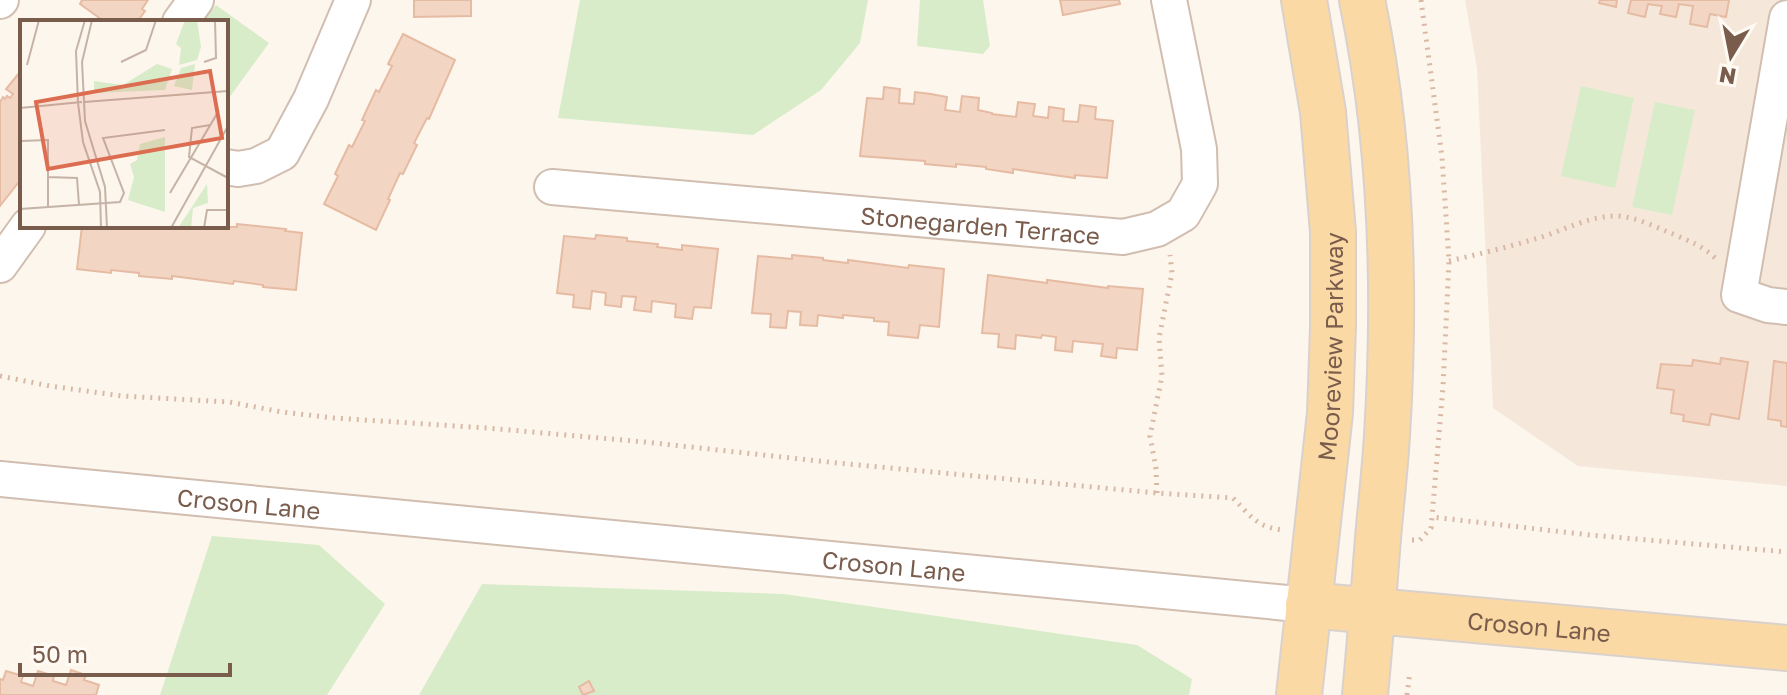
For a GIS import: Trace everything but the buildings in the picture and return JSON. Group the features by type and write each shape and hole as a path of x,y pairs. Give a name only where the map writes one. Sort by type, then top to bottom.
{"main road":[{"name":"Mooreview Parkway","path":"1299,695 1330,413 1333,327 1333,232 1323,112 1304,0"},
{"path":"1362,0 1373,53 1383,145 1392,277 1387,436 1365,695"},
{"name":"Croson Lane","path":"1308,605 1787,648"}],"street":[{"path":"181,20 196,0"},
{"path":"228,167 256,166 282,153 311,99 353,0"},
{"name":"Stonegarden Terrace","path":"552,187 1123,237 1157,229 1183,214 1200,184 1199,149 1169,0"},
{"path":"1787,18 1741,282 1768,305 1787,307"},
{"path":"0,265 27,228"},
{"name":"Croson Lane","path":"0,479 1308,605"}],"path":[{"path":"1378,539 1420,540 1431,528 1443,387 1449,261 1442,157 1421,0"},
{"path":"1449,261 1503,249 1578,223 1613,216 1629,218 1707,250 1741,282"},
{"path":"1157,229 1168,245 1172,273 1159,338 1162,376 1150,436 1157,493"},
{"path":"0,376 122,396 229,402 334,418 645,442 1233,498 1266,528 1315,534"},
{"path":"1432,517 1590,535 1787,552"},
{"path":"1407,695 1410,672"}],"shaded area":[{"path":"1465,0 1787,0 1787,486 1578,466 1493,408 1477,68"}],"green space":[{"path":"580,0 868,0 860,43 821,90 753,135 558,118"},
{"path":"920,0 983,0 990,46 983,54 917,46"},
{"path":"216,5 269,43 228,99 228,20 205,20"},
{"path":"1581,86 1634,98 1615,188 1561,176"},
{"path":"1655,102 1695,110 1672,215 1632,207"},
{"path":"212,536 319,545 385,604 327,695 160,695"},
{"path":"482,584 784,594 1137,645 1192,679 1189,695 419,695"}]}
